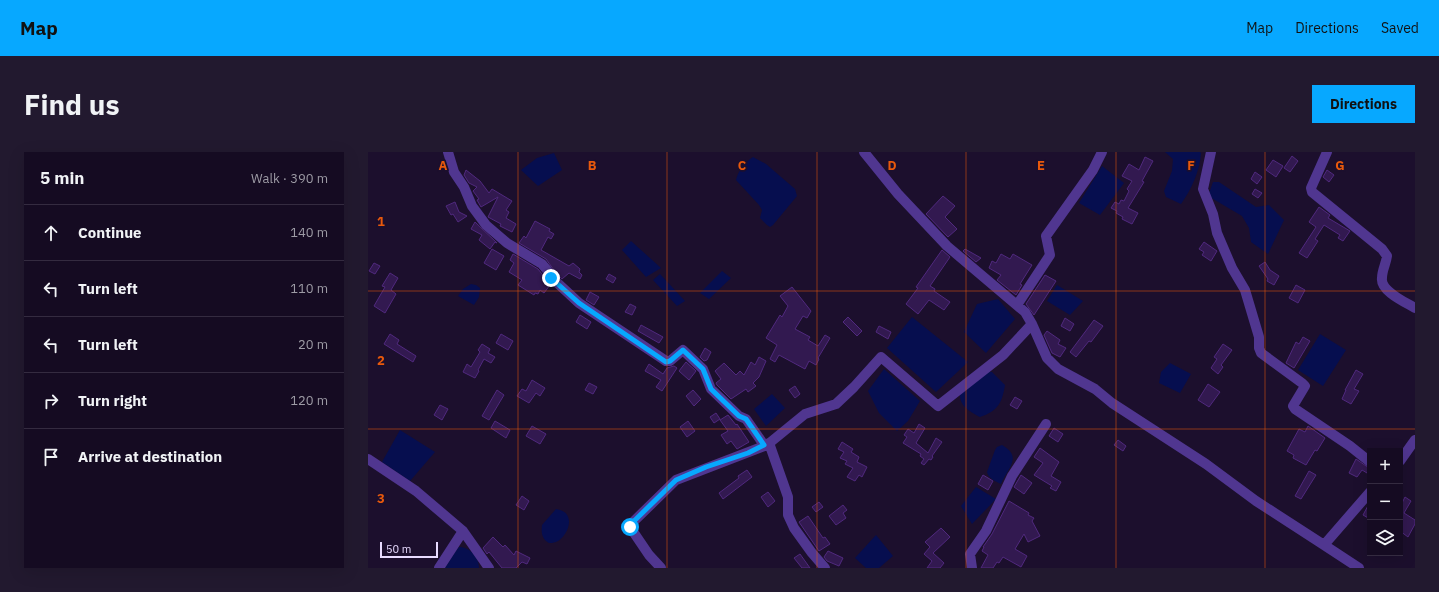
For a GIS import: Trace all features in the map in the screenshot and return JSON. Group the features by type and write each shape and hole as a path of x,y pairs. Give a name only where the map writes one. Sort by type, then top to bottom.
{"street":[{"path":"448,152 454,172 464,187 472,206 486,225 507,243 542,264 551,278 579,303 666,362 670,361 683,350 703,369 711,389 739,416 746,419 767,444 788,497 788,515 794,528 825,568"},
{"path":"864,152 898,194 947,246 1025,312 1047,358 1058,369 1095,389 1112,403 1206,464 1256,501 1358,568"},
{"path":"1017,305 1050,255 1046,236 1093,170 1102,152"},
{"path":"1212,152 1203,190 1213,214 1217,233 1232,268 1245,290 1259,337 1259,348 1261,353 1305,386 1293,406 1295,410 1350,446 1367,460"},
{"path":"1326,152 1311,188 1312,192 1382,249 1387,256 1382,283 1387,291 1415,308"},
{"path":"661,568 630,527 631,524 676,480 706,467 748,453 767,444 805,414 836,404 854,387 881,357 938,406 1003,355 1032,324"},
{"path":"972,568 970,554 986,531 1012,476 1046,424"},
{"path":"1403,457 1415,440"},
{"path":"368,459 416,491 463,531 489,568"},
{"path":"1324,545 1367,495"},
{"path":"440,568 463,531"}],"shaded area":[{"path":"1165,152 1201,153 1199,167 1194,180 1181,204 1166,197 1164,191 1172,171 1173,159"},
{"path":"554,153 562,170 538,186 521,170 537,158"},
{"path":"753,157 766,164 795,189 797,196 770,227 760,218 762,210 759,205 736,180 742,167"},
{"path":"1102,166 1124,183 1100,215 1079,203"},
{"path":"1213,182 1219,182 1256,207 1269,205 1284,220 1268,254 1251,242 1249,228 1242,216 1208,196"},
{"path":"631,241 661,268 646,277 622,250"},
{"path":"722,271 731,278 709,299 700,293"},
{"path":"660,274 685,301 677,306 653,280"},
{"path":"471,284 480,288 479,297 474,305 458,296 463,289"},
{"path":"1057,285 1083,301 1070,315 1047,301"},
{"path":"998,299 1015,319 986,353 964,332 977,304"},
{"path":"912,317 968,362 936,392 887,348"},
{"path":"1320,334 1346,350 1323,386 1298,370"},
{"path":"1170,363 1191,374 1180,393 1159,383 1161,372"},
{"path":"884,369 920,401 908,421 897,431 879,413 868,391"},
{"path":"985,371 992,372 1005,385 1001,401 998,406 991,412 980,417 969,411 961,402 960,394"},
{"path":"772,394 785,408 766,426 754,409"},
{"path":"400,430 435,452 410,481 382,462"},
{"path":"1002,445 1008,449 1013,458 1010,468 1001,484 994,481 987,472 995,450 997,447"},
{"path":"976,487 996,499 972,524 961,506"},
{"path":"556,509 563,511 567,515 569,525 564,535 560,539 556,542 549,543 542,536 542,525"},
{"path":"876,535 893,556 879,568 866,568 855,558"},
{"path":"459,547 463,547 473,553 479,564 479,568 445,568"}],"building":[{"path":"1292,156 1298,161 1290,172 1284,168"},
{"path":"1145,157 1153,161 1142,181 1144,182 1128,208 1138,213 1132,224 1122,219 1123,217 1116,213 1117,211 1111,208 1115,202 1119,204 1121,200 1124,201 1129,191 1127,189 1132,181 1122,176 1129,164 1139,170"},
{"path":"1273,160 1283,166 1276,177 1266,170"},
{"path":"466,170 480,181 489,193 492,189 512,201 506,210 509,212 506,218 516,224 512,232 500,226 501,224 488,217 498,197 481,207 477,200 479,199 473,191 477,187 469,183 464,175"},
{"path":"1327,170 1334,175 1329,182 1323,177"},
{"path":"1255,172 1262,177 1257,184 1251,179"},
{"path":"1255,189 1262,193 1258,198 1252,194"},
{"path":"943,196 955,206 945,217 957,229 948,237 926,214"},
{"path":"455,202 459,212 467,216 458,222 453,214 451,215 446,206"},
{"path":"1319,207 1330,215 1328,218 1350,231 1343,241 1338,238 1340,235 1324,225 1315,239 1318,241 1307,258 1299,253 1316,227 1309,222"},
{"path":"535,221 550,229 549,231 554,234 551,239 548,237 541,250 569,266 573,263 580,269 579,272 582,275 580,279 569,273 562,279 546,259 519,243 524,236 526,238"},
{"path":"475,222 497,243 495,242 490,249 479,240 482,235 471,229"},
{"path":"1204,242 1217,251 1211,261 1202,255 1204,252 1199,249"},
{"path":"492,249 504,256 496,270 484,263"},
{"path":"965,249 981,258 976,262 963,251"},
{"path":"942,250 950,257 930,286 935,289 934,291 950,302 944,310 929,300 918,314 906,304"},
{"path":"513,254 538,269 542,274 550,285 544,293 540,290 538,294 535,293 534,295 518,285 522,280 509,272 514,263 510,260"},
{"path":"1001,254 1010,259 1013,254 1032,265 1020,284 1022,285 1016,295 997,280 1001,275 989,268 992,261 996,263"},
{"path":"1265,262 1270,270 1279,276 1274,285 1267,281 1268,279 1259,266"},
{"path":"374,263 380,266 375,274 369,271"},
{"path":"390,273 398,278 391,290 396,294 385,313 374,306 385,287 382,286"},
{"path":"609,274 616,278 613,283 606,279"},
{"path":"1045,275 1056,281 1034,315 1026,304"},
{"path":"1296,285 1305,290 1298,303 1289,298"},
{"path":"792,287 811,311 807,318 803,316 795,329 810,337 808,340 818,346 825,335 830,338 818,358 819,359 816,365 809,361 805,369 779,355 775,362 770,359 777,345 766,338 780,315 782,317 788,306 780,296"},
{"path":"590,292 599,297 594,305 586,300"},
{"path":"630,304 636,307 632,315 625,312"},
{"path":"580,315 591,322 587,329 576,322"},
{"path":"848,317 862,331 857,336 843,322"},
{"path":"1065,318 1074,324 1070,331 1061,326"},
{"path":"1094,320 1103,326 1091,342 1089,341 1076,357 1070,352"},
{"path":"641,325 663,337 659,343 638,331"},
{"path":"879,326 891,332 888,339 876,332"},
{"path":"1047,331 1060,340 1058,344 1066,348 1060,357 1052,353 1044,335"},
{"path":"390,334 399,340 397,344 416,356 413,362 384,344"},
{"path":"501,334 513,341 508,350 496,343"},
{"path":"1303,337 1310,341 1294,368 1286,363 1296,342 1299,344"},
{"path":"482,344 490,349 488,353 495,357 491,363 484,359 475,378 463,372 467,364 471,367 480,352 478,350"},
{"path":"1223,344 1232,350 1221,365 1223,367 1218,374 1211,368 1217,359 1214,357"},
{"path":"705,348 711,352 707,360 704,361 700,357"},
{"path":"759,357 766,361 759,377 753,383 756,386 748,392 746,389 731,399 717,385 716,383 721,379 715,371 724,363 736,375 740,371 744,375 751,362 755,365"},
{"path":"686,362 696,371 689,380 679,371"},
{"path":"649,364 663,374 667,368 674,366 677,368 662,391 656,387 661,380 645,371"},
{"path":"1356,370 1363,374 1354,389 1359,391 1351,404 1342,399 1345,390"},
{"path":"532,380 545,388 540,396 536,393 529,403 517,396 522,389 526,391"},
{"path":"589,383 597,387 593,394 585,390"},
{"path":"1208,384 1220,392 1209,407 1198,400"},
{"path":"795,386 800,394 795,398 789,390"},
{"path":"497,390 504,395 489,420 482,416"},
{"path":"693,390 701,399 694,406 686,396"},
{"path":"1015,397 1022,401 1017,409 1010,405"},
{"path":"440,405 448,409 442,420 434,415"},
{"path":"716,413 720,419 714,423 710,417"},
{"path":"728,415 736,425 737,424 749,442 737,449 731,441 727,444 721,435 728,431 720,420"},
{"path":"495,421 510,430 506,438 491,428"},
{"path":"688,421 695,431 687,437 680,427"},
{"path":"919,424 925,428 916,443 928,453 936,438 942,442 932,456 933,457 931,460 929,459 924,465 921,463 924,459 920,456 921,454 903,443 907,437 904,435 908,429 914,433"},
{"path":"532,426 546,434 540,444 526,436"},
{"path":"1308,426 1325,438 1317,451 1315,450 1306,465 1293,458 1294,455 1287,451 1299,429 1305,432"},
{"path":"1054,428 1063,434 1058,442 1049,436"},
{"path":"1118,440 1126,446 1123,451 1114,445"},
{"path":"842,442 853,449 851,452 859,457 857,462 867,467 862,477 859,475 855,481 847,477 853,468 845,464 847,461 840,458 844,452 838,449"},
{"path":"1040,448 1059,462 1051,476 1061,482 1056,491 1050,488 1052,486 1034,475 1043,463 1034,457"},
{"path":"1356,459 1367,467 1367,473 1362,470 1357,477 1349,473"},
{"path":"747,470 752,477 723,499 719,493"},
{"path":"1309,471 1316,475 1301,499 1295,496"},
{"path":"983,475 993,481 988,490 978,484"},
{"path":"1021,475 1032,483 1024,494 1014,487"},
{"path":"768,492 775,501 768,507 761,497"},
{"path":"522,496 529,501 524,510 516,505"},
{"path":"1405,497 1411,501 1404,513 1415,520 1415,524 1408,537 1403,533 1403,501"},
{"path":"1009,501 1029,513 1028,515 1034,518 1032,521 1040,536 1028,542 1024,534 1015,549 1027,556 1021,567 1003,557 993,568 981,568 988,555 982,551 983,547 992,534"},
{"path":"819,502 823,507 816,512 812,507"},
{"path":"843,505 847,510 843,513 846,518 836,525 829,516"},
{"path":"1367,508 1367,517 1363,515"},
{"path":"808,516 823,538 825,537 830,544 819,551 799,522"},
{"path":"941,528 950,537 933,553 944,563 940,568 927,568 932,561 924,554 930,547 925,542"},
{"path":"493,537 503,547 505,545 514,555 516,551 530,558 527,564 522,562 516,568 502,568 489,552 487,554 483,548"},
{"path":"828,551 843,558 839,566 827,561 824,557"},
{"path":"800,554 810,568 802,568 794,558"}],"route":[{"path":"551,278 579,303 666,362 670,361 683,350 703,369 711,389 739,416 746,419 764,445 748,453 706,467 676,480 631,524 630,527"}]}
